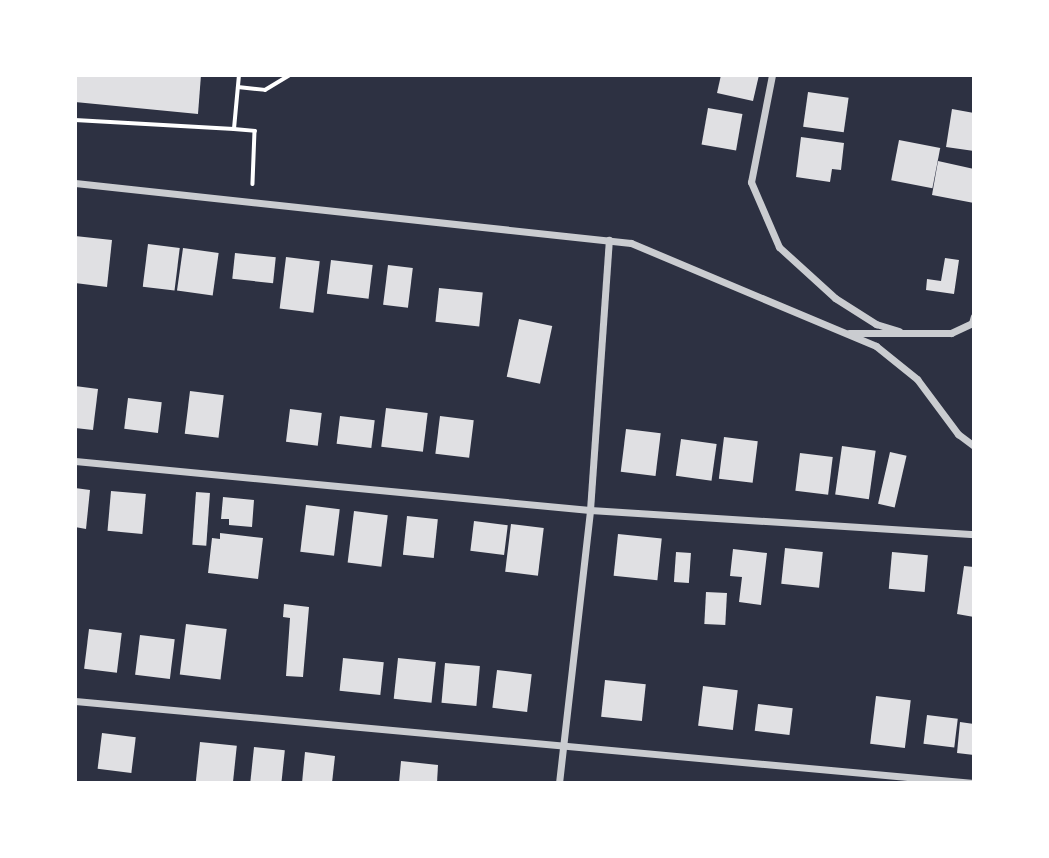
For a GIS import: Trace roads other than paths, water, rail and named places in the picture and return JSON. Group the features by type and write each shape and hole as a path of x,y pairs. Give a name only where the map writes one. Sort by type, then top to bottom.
{"street":[{"path":"772,75 751,182 779,247 835,299 876,324 899,331"},
{"path":"75,183 631,243 876,346 917,379 958,434 974,446"},
{"path":"559,783 590,510 610,240"},
{"path":"844,333 951,333 972,323 974,316"},
{"path":"75,461 590,510 974,534"},
{"path":"75,701 564,748 973,783"}]}
